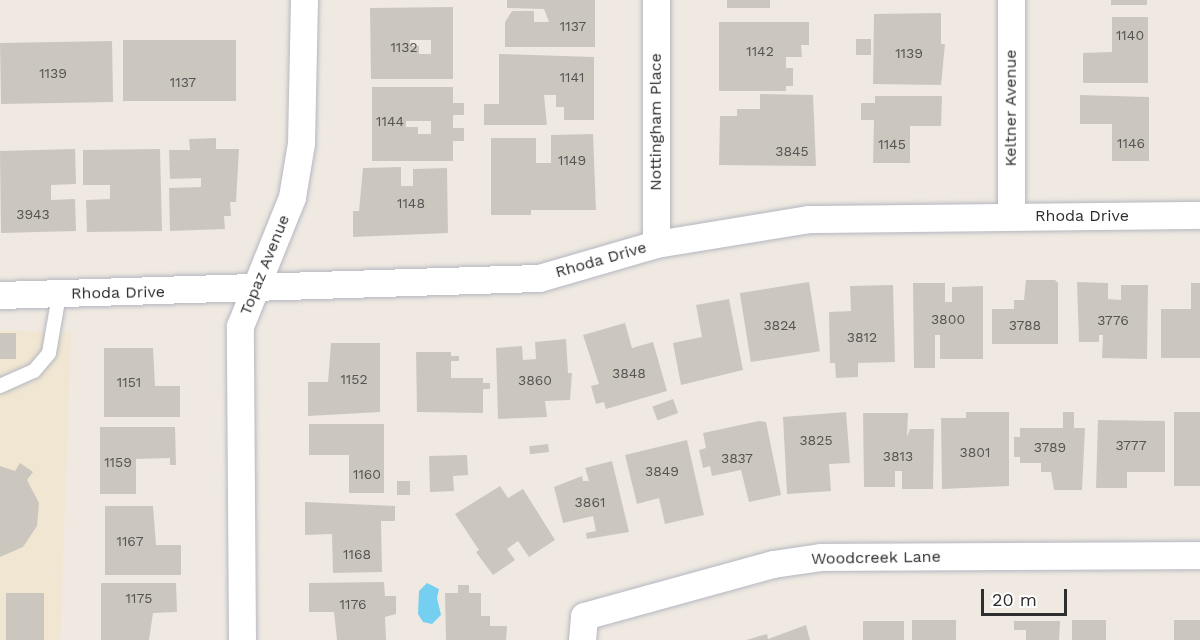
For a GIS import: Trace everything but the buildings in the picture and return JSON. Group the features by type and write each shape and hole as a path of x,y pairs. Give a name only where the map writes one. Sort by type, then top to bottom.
{"street":[{"name":"Topaz Avenue","path":"242,640 240,326 292,196 300,143 304,0"},
{"name":"Nottingham Place","path":"656,0 656,244"},
{"name":"Keltner Avenue","path":"1011,0 1011,216"},
{"name":"Rhoda Drive","path":"0,296 256,290 539,278 656,244 808,219 1200,215"},
{"name":"Woodcreek Lane","path":"582,640 584,616 773,564 821,557 1200,555"}],"lane":[{"path":"0,386 34,371 49,353 58,295"}],"shaded area":[{"path":"0,330 71,332 60,640 0,640"}],"water":[{"path":"427,583 439,589 437,598 441,615 432,624 423,622 418,614 419,591"}]}
